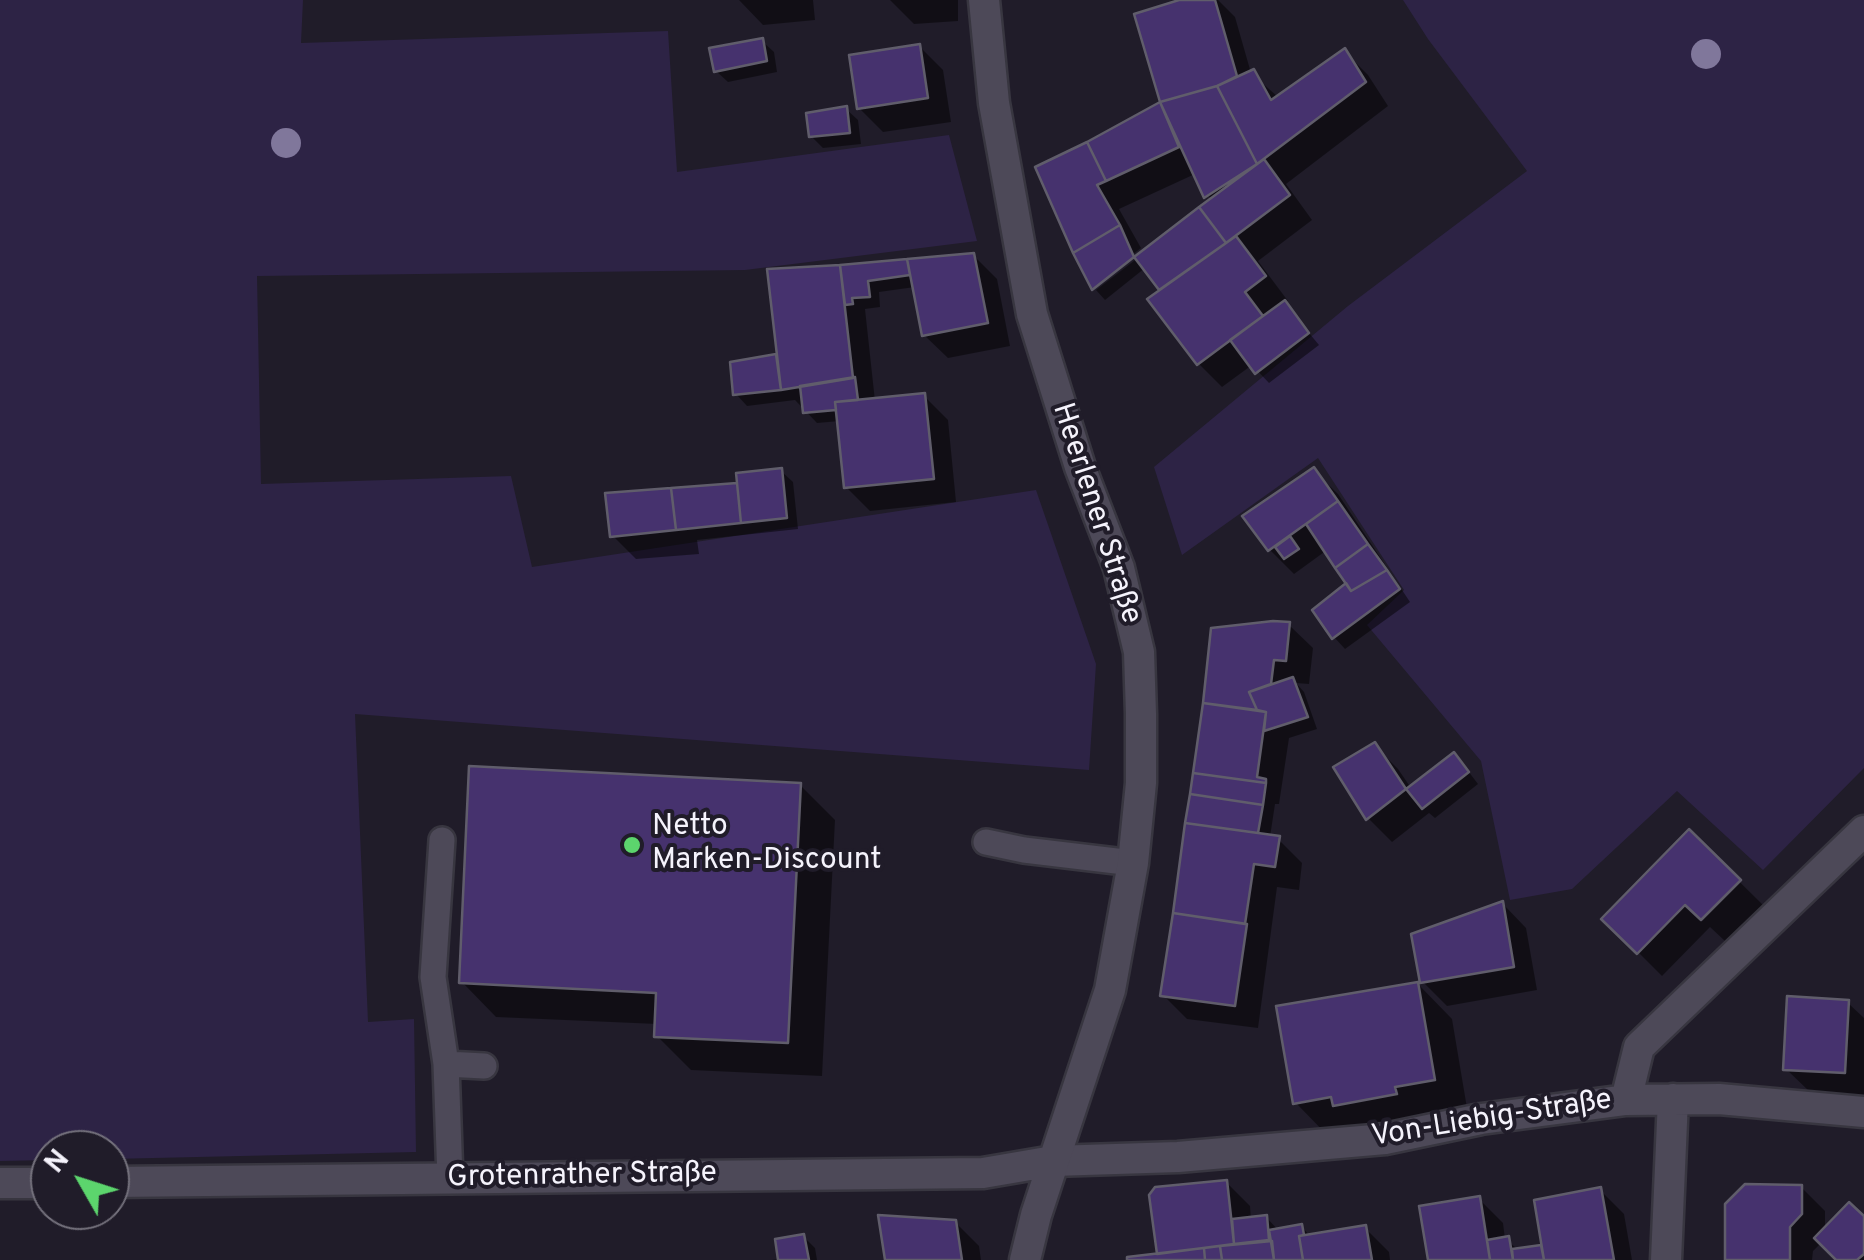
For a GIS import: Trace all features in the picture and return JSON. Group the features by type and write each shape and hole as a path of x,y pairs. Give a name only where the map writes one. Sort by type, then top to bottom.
{"street":[{"name":"Heerlener Straße","path":"984,0 994,104 1032,314 1080,467 1119,568 1139,652 1142,783 1133,863 1110,990 1025,1260"},
{"name":"Von-Liebig-Straße","path":"1054,1162 1178,1157 1385,1139 1480,1118 1626,1100 1639,1047 1864,831"},
{"path":"1666,1260 1672,1099"},
{"path":"1626,1100 1719,1099 1864,1112"},
{"name":"Grotenrather Straße","path":"130,1182 983,1173 1054,1162"},
{"path":"0,1184 30,1183"}],"lane":[{"path":"442,840 433,977 446,1064 450,1179"},
{"path":"986,842 1133,863"},
{"path":"446,1064 484,1066"}],"shaded area":[{"path":"0,0 303,0 301,43 668,31 677,172 949,135 977,241 745,270 257,276 261,484 511,476 532,567 1036,490 1096,664 1089,770 355,714 368,1022 414,1019 416,1152 130,1159 130,1130 30,1130 30,1160 0,1161"},
{"path":"1403,0 1864,0 1864,768 1763,870 1677,791 1572,889 1510,900 1481,761 1367,625 1404,590 1318,458 1182,555 1154,467 1348,306 1527,171"}],"building":[{"path":"1179,0 1215,0 1237,76 1217,86 1160,102 1134,14"},
{"path":"763,38 767,61 714,72 709,48"},
{"path":"920,44 928,98 857,109 849,55"},
{"path":"1345,48 1366,82 1257,164 1217,86 1254,69 1271,100"},
{"path":"1217,86 1257,164 1204,198 1160,102"},
{"path":"1160,102 1179,147 1106,181 1087,142"},
{"path":"847,106 850,133 809,137 806,113"},
{"path":"1087,142 1106,181 1097,185 1120,225 1073,253 1035,167"},
{"path":"1264,159 1290,195 1226,243 1199,207"},
{"path":"1199,207 1226,243 1159,290 1134,257"},
{"path":"1120,225 1134,257 1092,290 1073,253"},
{"path":"1236,236 1266,276 1245,292 1263,316 1197,365 1147,299"},
{"path":"974,253 988,323 922,336 907,259"},
{"path":"907,259 910,275 868,281 870,297 852,298 853,304 845,305 840,265"},
{"path":"840,265 853,378 781,390 767,269"},
{"path":"1285,300 1309,333 1255,374 1230,340"},
{"path":"776,354 781,390 733,395 730,362"},
{"path":"855,377 858,400 835,402 836,410 803,413 800,386"},
{"path":"925,393 934,479 844,488 835,402"},
{"path":"1314,467 1338,501 1268,551 1242,516"},
{"path":"782,468 787,518 741,523 736,473"},
{"path":"737,483 741,523 676,530 671,488"},
{"path":"671,488 676,530 610,537 605,493"},
{"path":"1338,501 1368,544 1335,568 1306,524"},
{"path":"1290,536 1299,549 1284,559 1275,547"},
{"path":"1368,544 1387,570 1351,591 1335,568"},
{"path":"1387,570 1400,589 1332,639 1312,610 1346,583 1351,591"},
{"path":"1290,622 1286,661 1274,660 1271,684 1249,692 1257,710 1203,703 1211,628"},
{"path":"1293,677 1308,717 1264,731 1266,712 1257,710 1249,692"},
{"path":"1203,703 1266,712 1257,777 1266,779 1266,783 1193,773"},
{"path":"1375,742 1406,789 1366,820 1333,767"},
{"path":"1454,752 1469,772 1422,809 1406,789"},
{"name":"Netto Marken-Discount","path":"469,766 801,783 788,1043 654,1037 656,993 459,983"},
{"path":"1193,773 1266,783 1263,805 1190,794"},
{"path":"1190,794 1263,805 1258,833 1185,823"},
{"path":"1185,823 1280,836 1275,867 1254,864 1245,924 1173,913"},
{"path":"1689,829 1741,880 1701,920 1685,905 1637,954 1601,919"},
{"path":"1503,901 1514,967 1420,983 1411,934"},
{"path":"1173,913 1247,924 1235,1006 1160,996"},
{"path":"1418,982 1435,1080 1395,1087 1397,1094 1333,1106 1331,1097 1293,1104 1276,1006"},
{"path":"1787,996 1849,1000 1845,1073 1783,1070"},
{"path":"1227,1180 1234,1244 1157,1254 1149,1195 1155,1187"},
{"path":"1745,1184 1802,1185 1802,1214 1790,1227 1790,1260 1725,1260 1725,1204"},
{"path":"1601,1187 1614,1260 1544,1260 1534,1200"},
{"path":"1480,1196 1490,1260 1428,1260 1419,1206"},
{"path":"1849,1202 1864,1216 1864,1254 1857,1260 1836,1260 1814,1238"},
{"path":"878,1215 956,1220 962,1260 885,1260"},
{"path":"1267,1215 1269,1240 1234,1244 1232,1219"},
{"path":"1302,1224 1304,1235 1299,1236 1303,1260 1274,1260 1269,1230"},
{"path":"1366,1225 1372,1260 1303,1260 1299,1236"},
{"path":"804,1234 809,1260 778,1260 775,1239"},
{"path":"1509,1236 1513,1260 1490,1260 1487,1240"},
{"path":"1272,1241 1274,1260 1222,1260 1220,1246"},
{"path":"1541,1245 1544,1260 1513,1260 1512,1249"},
{"path":"1220,1246 1222,1260 1205,1260 1204,1248"},
{"path":"1204,1248 1205,1260 1127,1260 1127,1257"}],"place":[{"name":"Netto Marken-Discount","path":"632,845"}]}
